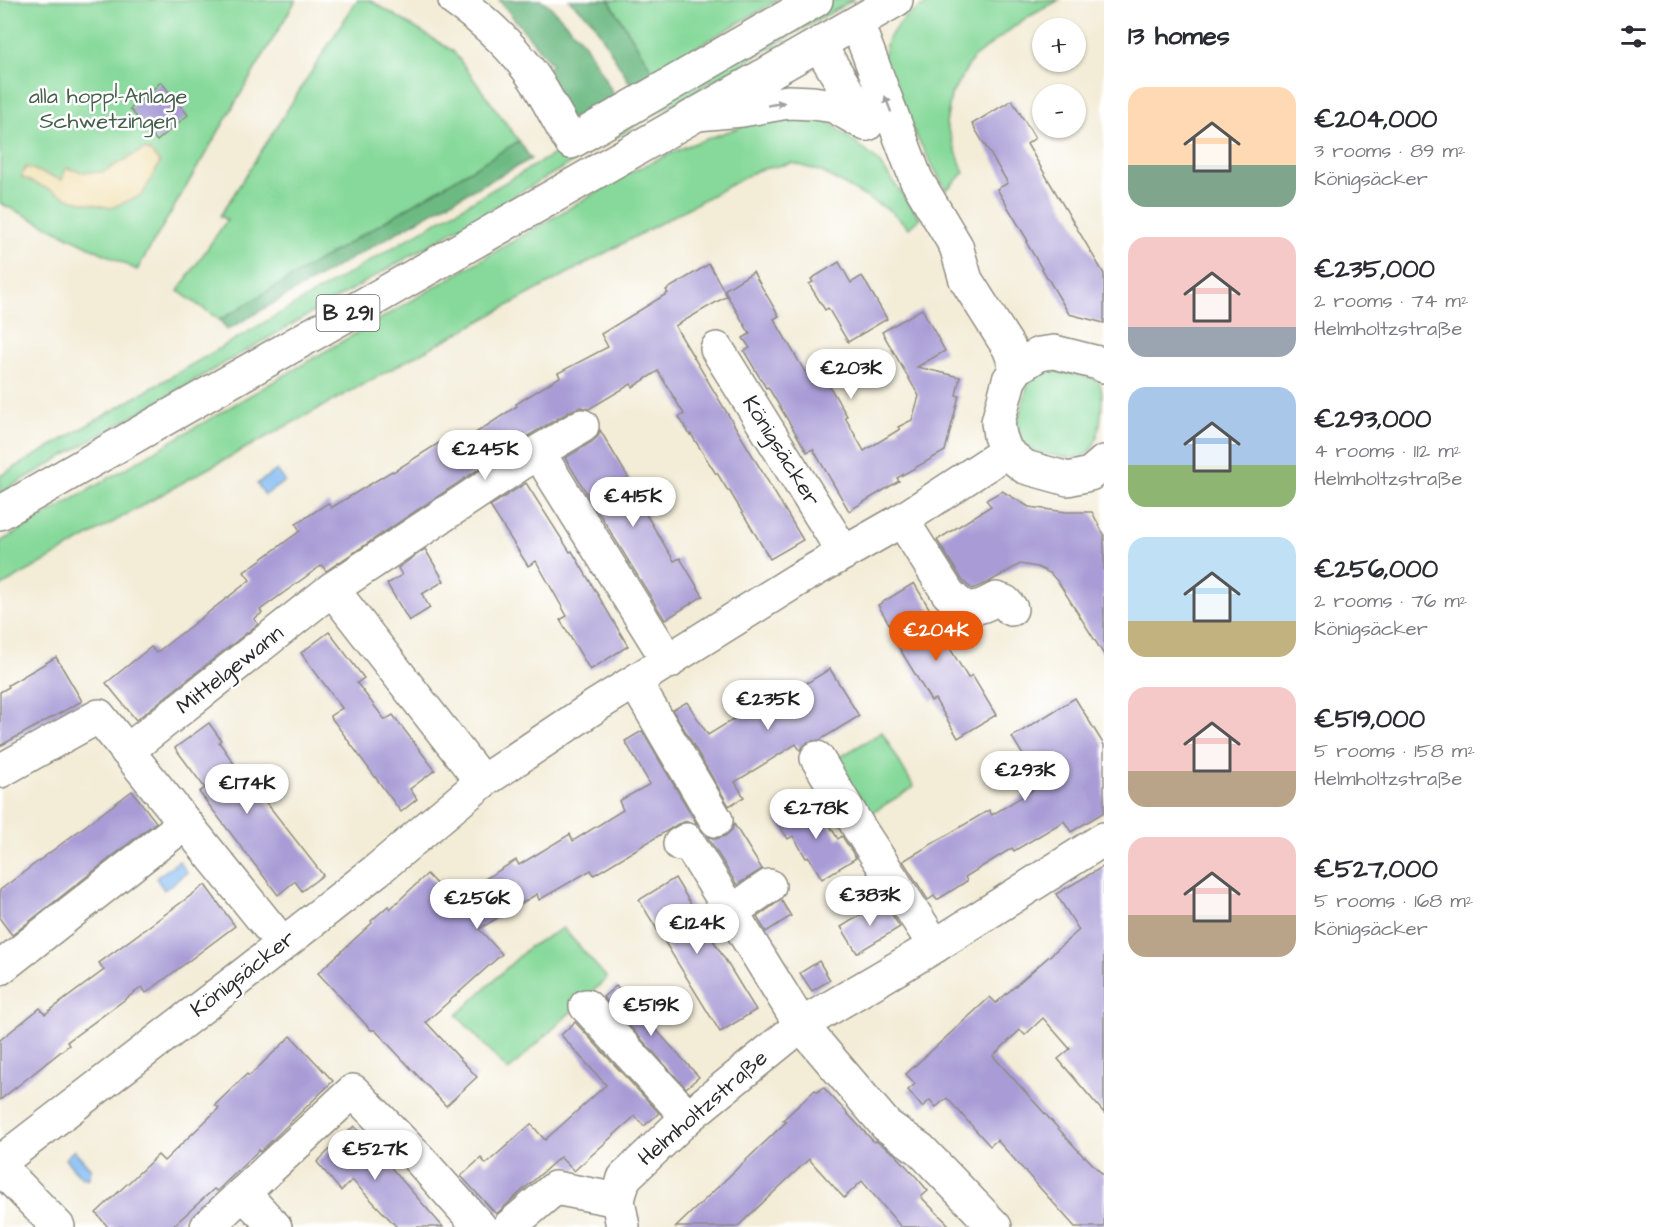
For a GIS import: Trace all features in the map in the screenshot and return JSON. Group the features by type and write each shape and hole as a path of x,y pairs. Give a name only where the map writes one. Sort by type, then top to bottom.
{"street":[{"path":"455,0 472,11 509,47 538,83 571,142 816,0"},
{"name":"B 291","path":"0,513 820,46 896,0"},
{"path":"857,23 916,179 956,246 984,269 1028,361"},
{"path":"820,46 866,124 916,179"},
{"path":"697,114 742,110 788,102 813,103 834,106 866,124"},
{"name":"Königsäcker","path":"717,349 844,553"},
{"path":"1099,478 1068,479 1025,467 1006,452 998,423 1009,380 1028,361 1054,352 1104,366"},
{"path":"482,782 332,589 538,452 582,426"},
{"path":"538,452 669,662"},
{"name":"Königsäcker","path":"0,1162 377,870 482,782 597,705 797,580 902,520 1006,452"},
{"path":"902,520 956,602 972,609 996,599 1005,602 1011,609"},
{"name":"Mittelgewann","path":"127,751 332,589"},
{"path":"635,682 716,820"},
{"path":"0,771 99,716 282,943"},
{"path":"817,758 935,946"},
{"path":"0,968 185,823"},
{"name":"Helmholtzstraße","path":"509,1227 555,1188 620,1214 624,1178 688,1118 801,1025 935,946 1104,839"},
{"path":"681,844 687,840 801,1025 886,1125 920,1149 995,1227"},
{"path":"731,912 769,886"},
{"path":"586,1006 688,1118"},
{"path":"207,1227 353,1091 419,1159 480,1227"},
{"path":"0,1167 58,1227"},
{"path":"243,1193 275,1227"}],"green space":[{"name":"alla hopp!-Anlage Schwetzingen","path":"0,0 296,0 137,270 0,203"},
{"path":"357,0 370,0 453,51 519,141 220,320 178,291 227,220 220,216"},
{"path":"499,0 541,0 549,5 585,44 615,97 572,122 538,76 552,65"},
{"path":"569,0 609,0 653,72 631,85 592,20"},
{"path":"609,0 779,0 653,72"},
{"path":"819,0 853,0 0,493 0,476"},
{"path":"933,0 1059,0 1023,20 973,58 951,95 946,124 964,173 946,190 897,101 882,61 888,38 905,17"},
{"path":"777,114 824,118 877,160 920,218 909,228 889,210 822,172 793,163 758,170 187,480 0,587 0,542 631,172 687,146"},
{"path":"519,141 531,159 448,203 227,330 220,320"},
{"path":"1048,369 1088,377 1100,384 1102,401 1098,433 1092,449 1087,454 1076,458 1052,455 1028,447 1021,439 1019,416 1029,383 1037,373"},
{"path":"882,732 914,787 863,818 830,763"},
{"path":"563,928 607,978 508,1071 457,1015 529,947"}],"sand":[{"path":"144,149 150,151 160,163 142,195 111,208 73,200 21,177 26,167 62,180 66,168 82,172 103,172"}],"water":[{"path":"277,470 285,481 265,495 257,484"},
{"path":"179,861 187,872 164,890 156,878"},
{"path":"74,1150 91,1169 87,1179 82,1178 65,1159"}],"building":[{"path":"161,82 188,115 157,141 130,109"},
{"path":"1012,100 1032,133 1032,138 1035,138 1027,144 1104,274 1104,323 1069,314 997,189 1008,183 972,124"},
{"path":"839,262 851,283 862,276 887,319 848,342 828,308 825,310 809,284 813,282 811,279"},
{"path":"709,264 727,296 675,326 803,540 770,559 729,490 679,417 684,414 658,371 633,387 631,384 589,409 581,407 572,410 528,436 326,571 322,565 260,610 262,613 254,619 258,624 136,720 106,683 151,647 156,653 250,580 244,572 300,531 296,524 328,503 331,508 453,434 459,444 517,406 516,404 560,377 558,373 608,347 601,334 668,293 666,290"},
{"path":"753,272 779,316 774,319 812,384 824,377 864,451 912,420 919,396 882,332 922,309 945,351 917,367 960,377 956,395 959,396 945,451 897,478 899,481 849,511 813,449 807,452 744,351 750,348 743,338 750,334 724,290"},
{"path":"600,430 635,489 632,491 674,561 680,558 703,596 665,620 565,458 592,442"},
{"path":"526,483 570,552 572,551 628,646 590,670 560,620 567,616 536,561 528,566 490,506"},
{"path":"1002,491 1029,507 1066,512 1092,512 1104,535 1104,655 1059,583 1050,573 1037,567 1020,564 972,589 963,581 937,540 991,506 986,500"},
{"path":"425,549 444,581 422,594 430,608 409,621 387,584 402,575 398,568"},
{"path":"914,583 938,623 935,624 968,678 972,675 996,715 958,738 935,699 931,701 898,646 901,644 878,605"},
{"path":"329,632 364,678 357,683 385,720 393,715 435,770 410,789 417,799 401,812 330,716 342,708 301,653"},
{"path":"56,657 82,701 0,746 0,692"},
{"path":"830,669 859,716 820,740 808,742 800,750 796,744 735,782 744,797 729,806 673,710 687,702 708,735 768,698 772,704"},
{"path":"1075,698 1104,745 1104,812 1071,832 1064,821 1014,851 1012,848 965,877 967,881 937,900 934,896 928,900 903,861 989,810 992,815 1041,785 1012,737"},
{"path":"209,723 235,765 232,767 258,800 262,797 323,875 302,891 295,881 278,895 199,792 205,788 175,748"},
{"path":"642,731 697,824 687,821 678,824 594,875 591,870 539,900 537,894 479,929 502,954 426,1022 477,1077 446,1106 318,973 372,923 371,921 388,906 390,909 427,874 451,900 516,860 519,865 570,834 573,841 623,810 619,801 650,784 625,741"},
{"path":"132,791 156,822 12,935 0,919 0,890"},
{"path":"807,801 819,820 824,817 838,839 842,836 856,858 822,879 793,836 788,839 776,820"},
{"path":"734,824 762,869 737,885 707,836 716,839 725,836 732,830"},
{"path":"1104,866 1104,1113 1058,1059 1070,1049 1043,1018 1025,1035 1020,1030 993,1056 1104,1176 1104,1227 1075,1227 997,1140 990,1146 947,1098 936,1107 930,1100 922,1107 908,1090 915,1084 906,1074 990,997 996,1003 1079,930 1056,894"},
{"path":"675,878 756,1010 720,1032 639,900"},
{"path":"205,885 235,926 146,993 142,987 67,1042 69,1045 0,1100 0,1040 40,1008 45,1014 104,970 99,963"},
{"path":"781,900 791,916 766,932 757,917"},
{"path":"883,901 900,927 857,953 841,927"},
{"path":"819,961 830,980 812,991 800,973"},
{"path":"616,986 699,1077 686,1088 603,997"},
{"path":"575,1022 659,1113 644,1126 635,1116 574,1171 560,1157 496,1214 461,1176 481,1158 486,1164 531,1124 545,1140 606,1085 561,1035"},
{"path":"291,1036 333,1081 217,1191 214,1189 172,1227 108,1227 96,1213 158,1155 164,1161 219,1108 215,1105"},
{"path":"823,1087 874,1142 876,1141 896,1155 918,1179 928,1191 921,1197 951,1227 901,1227 862,1181 844,1198 809,1159 737,1227 676,1227 786,1122 783,1120 815,1090 818,1092"},
{"path":"354,1126 443,1227 397,1227 352,1180 341,1191 317,1162"}]}
